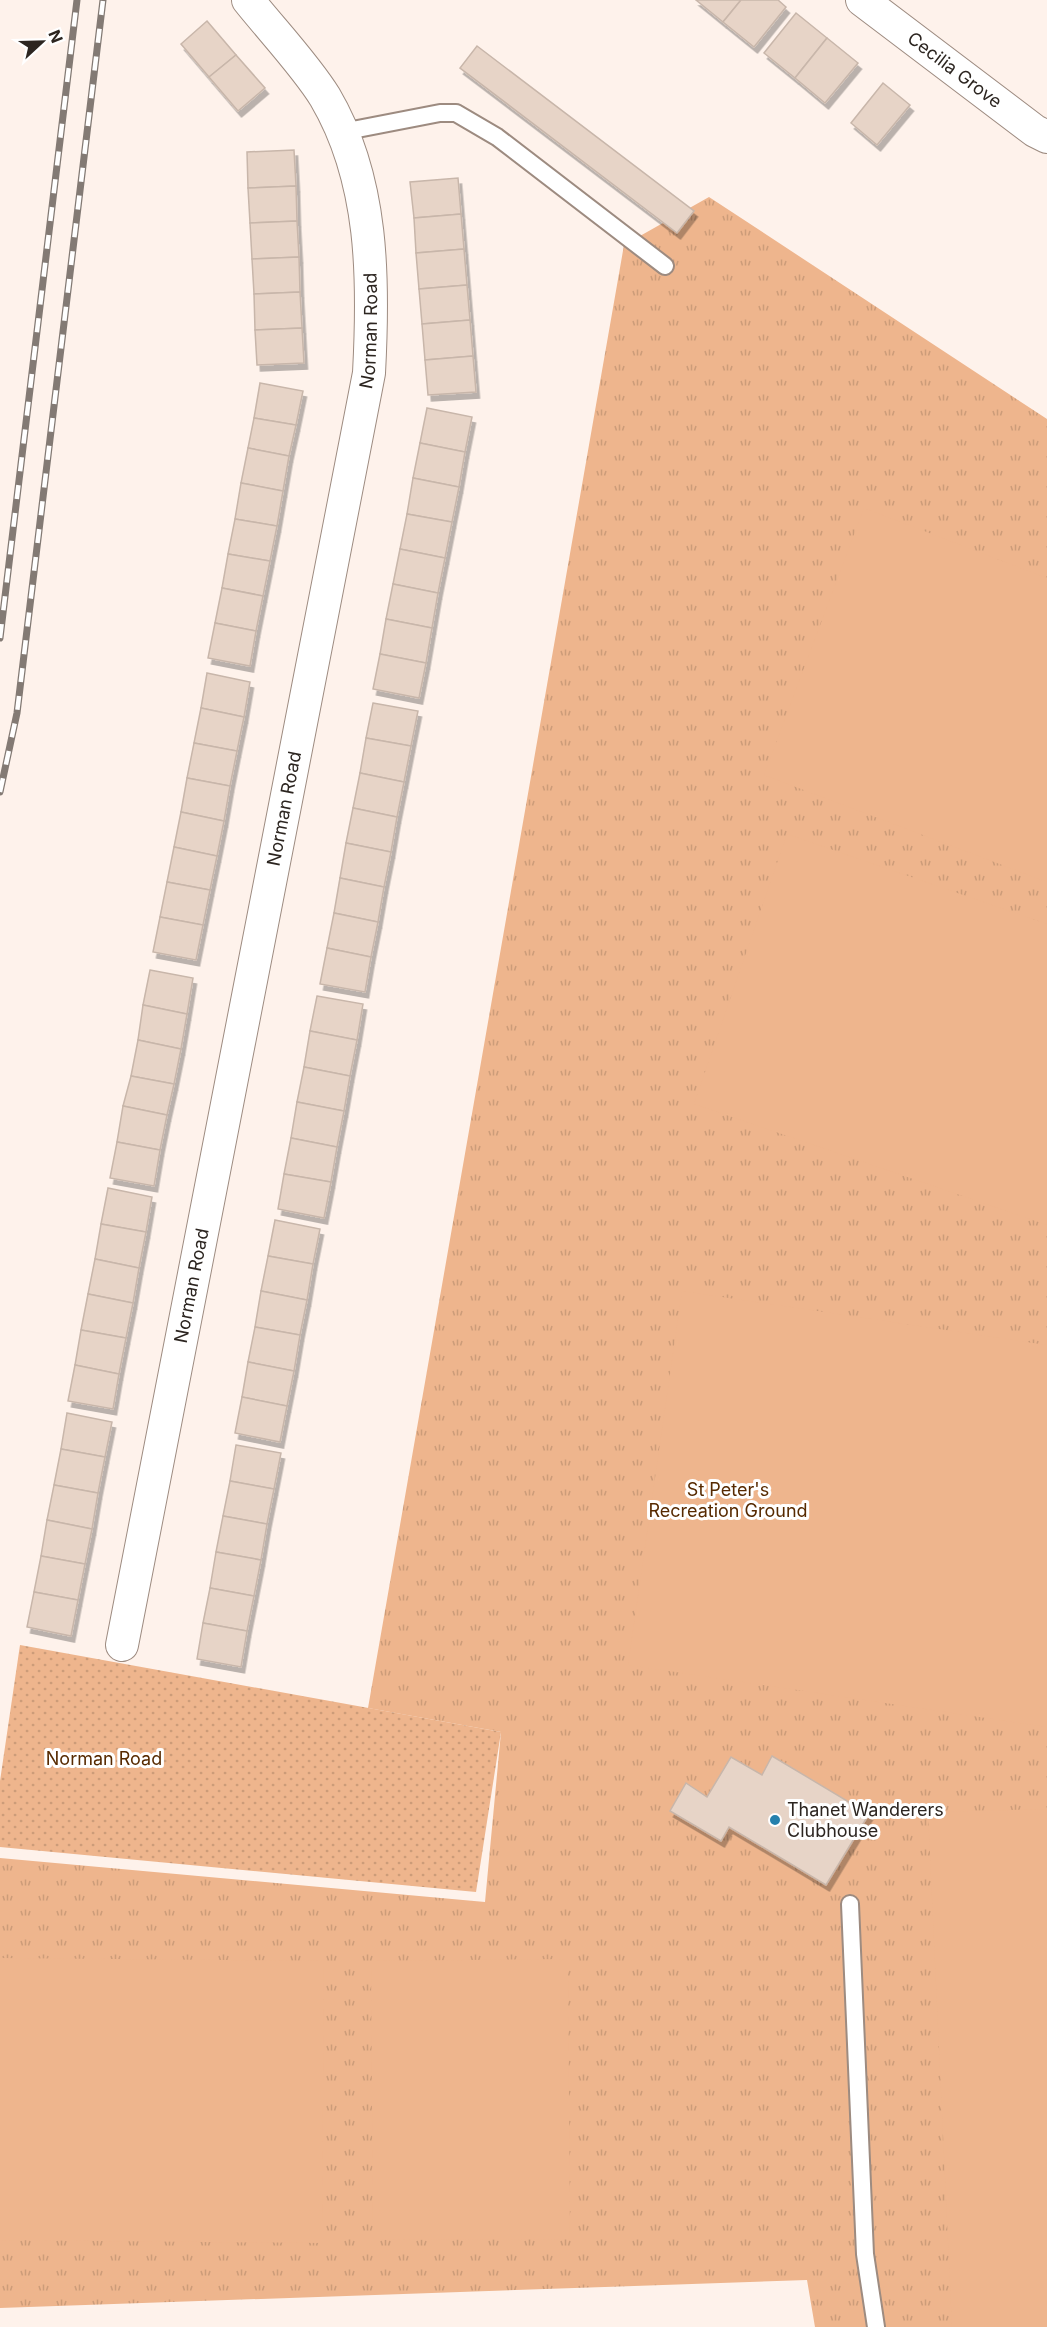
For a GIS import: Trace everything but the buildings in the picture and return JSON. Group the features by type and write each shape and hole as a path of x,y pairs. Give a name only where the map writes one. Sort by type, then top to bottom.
{"street":[{"name":"Norman Road","path":"122,1645 369,373 373,297 362,189 342,132 324,96 248,0"},
{"name":"Cecilia Grove","path":"862,0 1035,131 1047,137"}],"lane":[{"path":"342,132 440,113 456,113 497,137 665,266"},
{"path":"850,1904 866,2254 876,2327"}],"green space":[{"name":"St Peter's Recreation Ground","path":"709,197 1047,419 1047,2327 815,2327 807,2280 0,2308 0,1858 485,1902 501,1732 368,1708 624,245"},
{"path":"864,508 1047,578 1047,882 764,775"},
{"path":"787,834 1047,924 1047,1225 694,1104"},
{"path":"682,1291 1047,1345 1047,1727 628,1665"},
{"name":"Norman Road","path":"20,1645 501,1732 476,1892 0,1847 0,1781"},
{"path":"1047,1809 1047,2327 952,2327 928,1812"},
{"path":"0,1958 324,1961 322,2243 0,2240"},
{"path":"568,1959 570,2239 373,2240 371,1961"}],"railway":[{"path":"0,638 77,0"},
{"path":"0,792 17,713 103,0"}],"place":[{"name":"Thanet Wanderers Clubhouse","path":"775,1820"}]}
